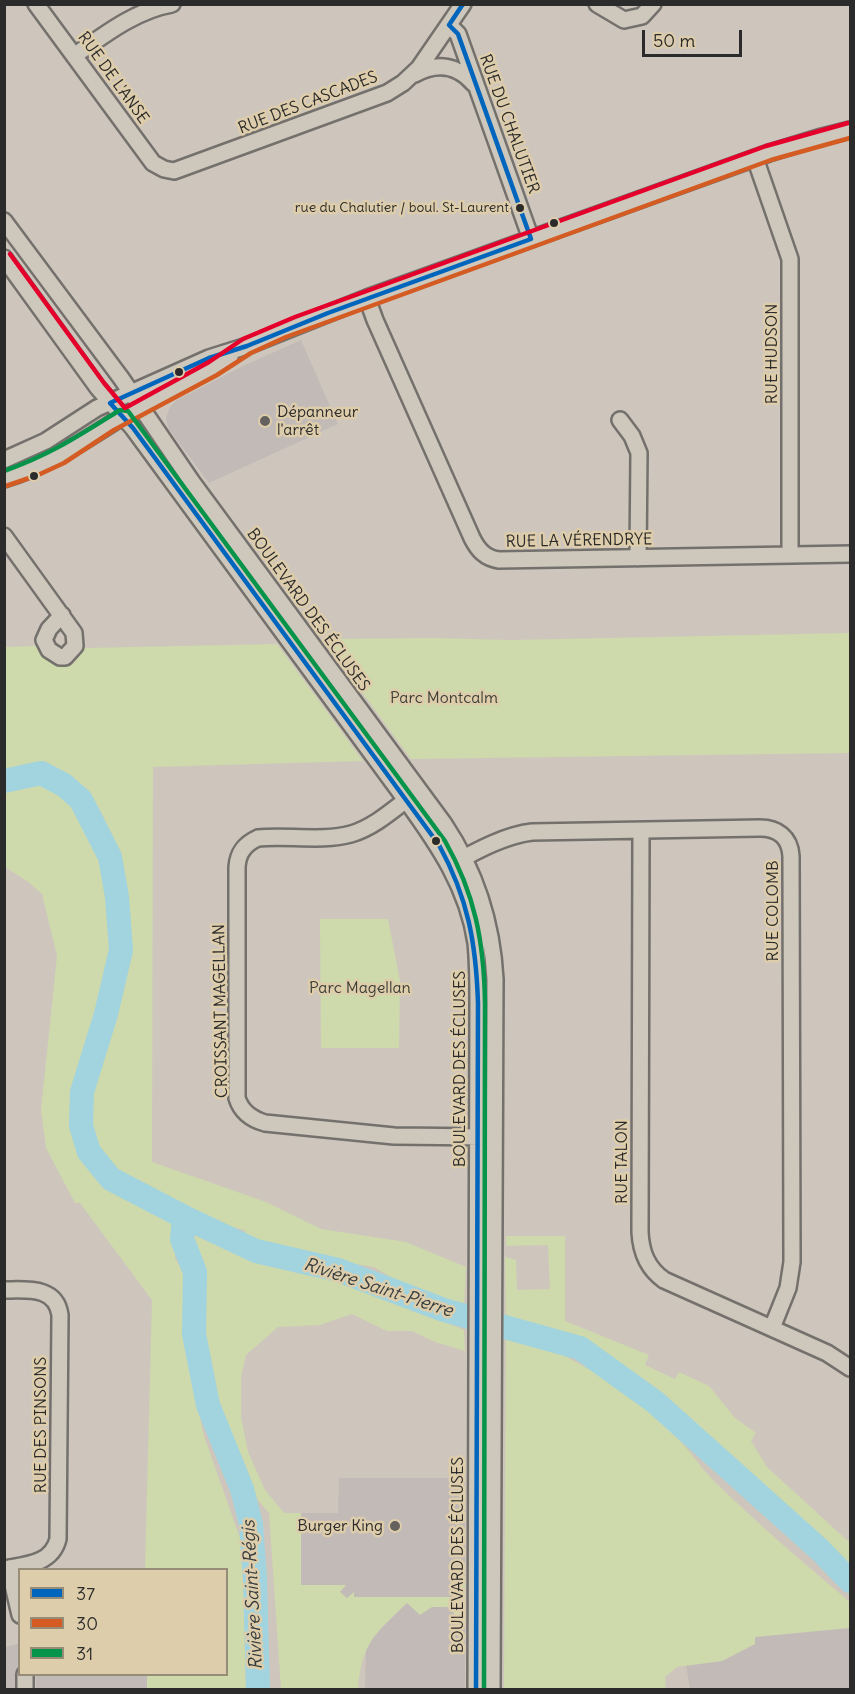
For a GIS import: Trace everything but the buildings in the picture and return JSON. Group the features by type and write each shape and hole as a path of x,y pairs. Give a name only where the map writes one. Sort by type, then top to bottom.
{"street":[{"name":"RUE DE L'ANSE","path":"36,4 149,158 164,169"},
{"path":"74,56 135,17 155,8 172,4"},
{"name":"RUE DES CASCADES","path":"164,169 182,170 366,103 387,93 413,75 464,4"},
{"path":"597,4 624,20 642,16 653,4"},
{"name":"RUE DU CHALUTIER","path":"449,25 458,34 531,239"},
{"path":"413,75 433,67 452,68 466,76 478,90"},
{"path":"4,460 46,441 98,408 201,361 755,158 850,130"},
{"name":"RUE HUDSON","path":"755,158 790,259 790,555"},
{"name":"BOULEVARD DES ÉCLUSES","path":"7,230 33,260 131,393 192,482 444,824 464,857 483,903 492,945 495,979 492,1689"},
{"name":"BOULEVARD DES ÉCLUSES","path":"4,258 9,277 140,437 439,845 466,904 476,948 478,1003 476,1689"},
{"path":"9,277 33,260"},
{"name":"RUE LA VÉRENDRYE","path":"368,298 375,321 472,538 481,552 493,559 850,554"},
{"path":"4,479 61,456 123,417 213,368 247,346"},
{"path":"620,420 632,436 640,461 639,558"},
{"path":"4,536 62,615"},
{"name":"CROISSANT MAGELLAN","path":"419,791 369,826 351,834 258,838 248,843 241,852 237,867 237,1098 244,1112 264,1123 400,1136 495,1137"},
{"name":"RUE COLOMB","path":"450,866 464,857 526,832 765,828 775,830 784,836 791,850 792,1262 788,1287 772,1328"},
{"name":"RUE TALON","path":"640,831 641,1246 648,1263 664,1280 827,1353 850,1368"},
{"name":"RUE DES PINSONS","path":"4,1290 42,1291 54,1299 59,1310 60,1338 59,1532 53,1552 40,1561 7,1569"},
{"path":"7,1569 18,1608"}],"shaded area":[{"path":"301,340 338,424 209,483 168,428 166,418 170,407 177,400 243,366"},
{"path":"339,1478 465,1478 465,1689 365,1689 367,1599 300,1600 301,1513 338,1513"},
{"path":"849,1627 850,1689 690,1689 686,1665 722,1661 755,1644 755,1637"},
{"path":"18,1644 18,1689 5,1690 5,1647"},
{"path":"36,1676 147,1676 147,1689 36,1689"}],"green space":[{"name":"Parc Montcalm","path":"850,633 850,753 411,759 323,639 511,640"},
{"path":"277,644 363,761 153,767 152,1162 266,1202 321,1229 406,1242 466,1267 464,1307 422,1296 374,1267 303,1256 282,1249 261,1248 253,1244 244,1230 208,1221 135,1185 115,1170 91,1140 87,1127 87,1092 106,1045 115,1003 123,994 125,985 123,972 126,955 124,901 117,856 107,838 106,823 100,810 86,791 54,769 27,766 5,770 5,647 36,646 41,654 53,664 67,666 79,657 83,648"},
{"path":"41,780 61,790 73,802 81,824 107,864 109,876 105,890 113,963 81,1063 74,1094 77,1143 88,1166 104,1186 176,1223 175,1258 185,1276 183,1339 204,1436 240,1538 246,1689 147,1689 147,1676 228,1676 228,1568 145,1568 152,1300 80,1203 75,1203 46,1148 41,1110 57,956 42,894 5,867 5,791 24,783"},
{"name":"Parc Magellan","path":"320,919 388,919 400,981 399,1048 321,1048"},
{"path":"199,1227 267,1260 291,1267 322,1271 464,1330 465,1351 435,1342 412,1331 387,1331 352,1314 320,1325 278,1327 246,1355 241,1377 241,1417 248,1452 265,1490 284,1513 301,1513 301,1585 346,1585 340,1592 347,1598 354,1592 354,1597 453,1597 454,1586 459,1584 458,1577 465,1576 465,1624 459,1624 453,1612 447,1607 432,1607 420,1615 407,1603 378,1631 372,1640 363,1660 358,1689 281,1689 269,1513 257,1499 219,1404 206,1360 203,1331 204,1276 194,1238"},
{"path":"506,1236 565,1236 565,1321 649,1355 645,1365 675,1379 679,1372 709,1386 735,1418 756,1433 751,1441 767,1467 850,1543 850,1576 808,1543 682,1420 642,1386 598,1356 506,1317 505,1257 516,1260 517,1290 550,1289 548,1245 506,1246"},
{"path":"506,1334 553,1350 601,1376 646,1409 682,1443 733,1500 850,1602 850,1628 755,1637 755,1644 722,1661 677,1667 665,1677 666,1689 504,1688"}],"waterway":[{"name":"Rivière Saint-Régis","path":"4,781 41,773 64,785 81,800 110,857 117,897 121,950 106,1014 82,1092 81,1126 89,1152 111,1179 184,1217 182,1239 195,1272 194,1334 208,1405 242,1489 251,1524 258,1690"},
{"name":"Rivière Saint-Pierre","path":"184,1217 256,1251 338,1270 444,1310 580,1348 655,1402 820,1550 850,1581"}],"transit line":[{"name":"37","path":"463,4 449,25 458,34 531,239 328,313 247,346 209,358 110,403 133,428 439,845 464,902 475,960 478,1003 476,1690"},
{"path":"10,254 104,383 125,408 209,362 243,339 295,317 766,146 848,123"},
{"name":"30","path":"6,486 64,463 114,430 217,375 251,353 286,337 771,160 850,138"},
{"name":"31","path":"4,471 50,451 120,410 128,411 445,841 464,880 480,939 485,1003 484,1690"}],"place":[{"name":"rue du Chalutier / boul. St-Laurent","path":"520,208"},
{"name":"Dépanneur l'arrêt","path":"265,421"},
{"name":"Burger King","path":"395,1526"}]}
